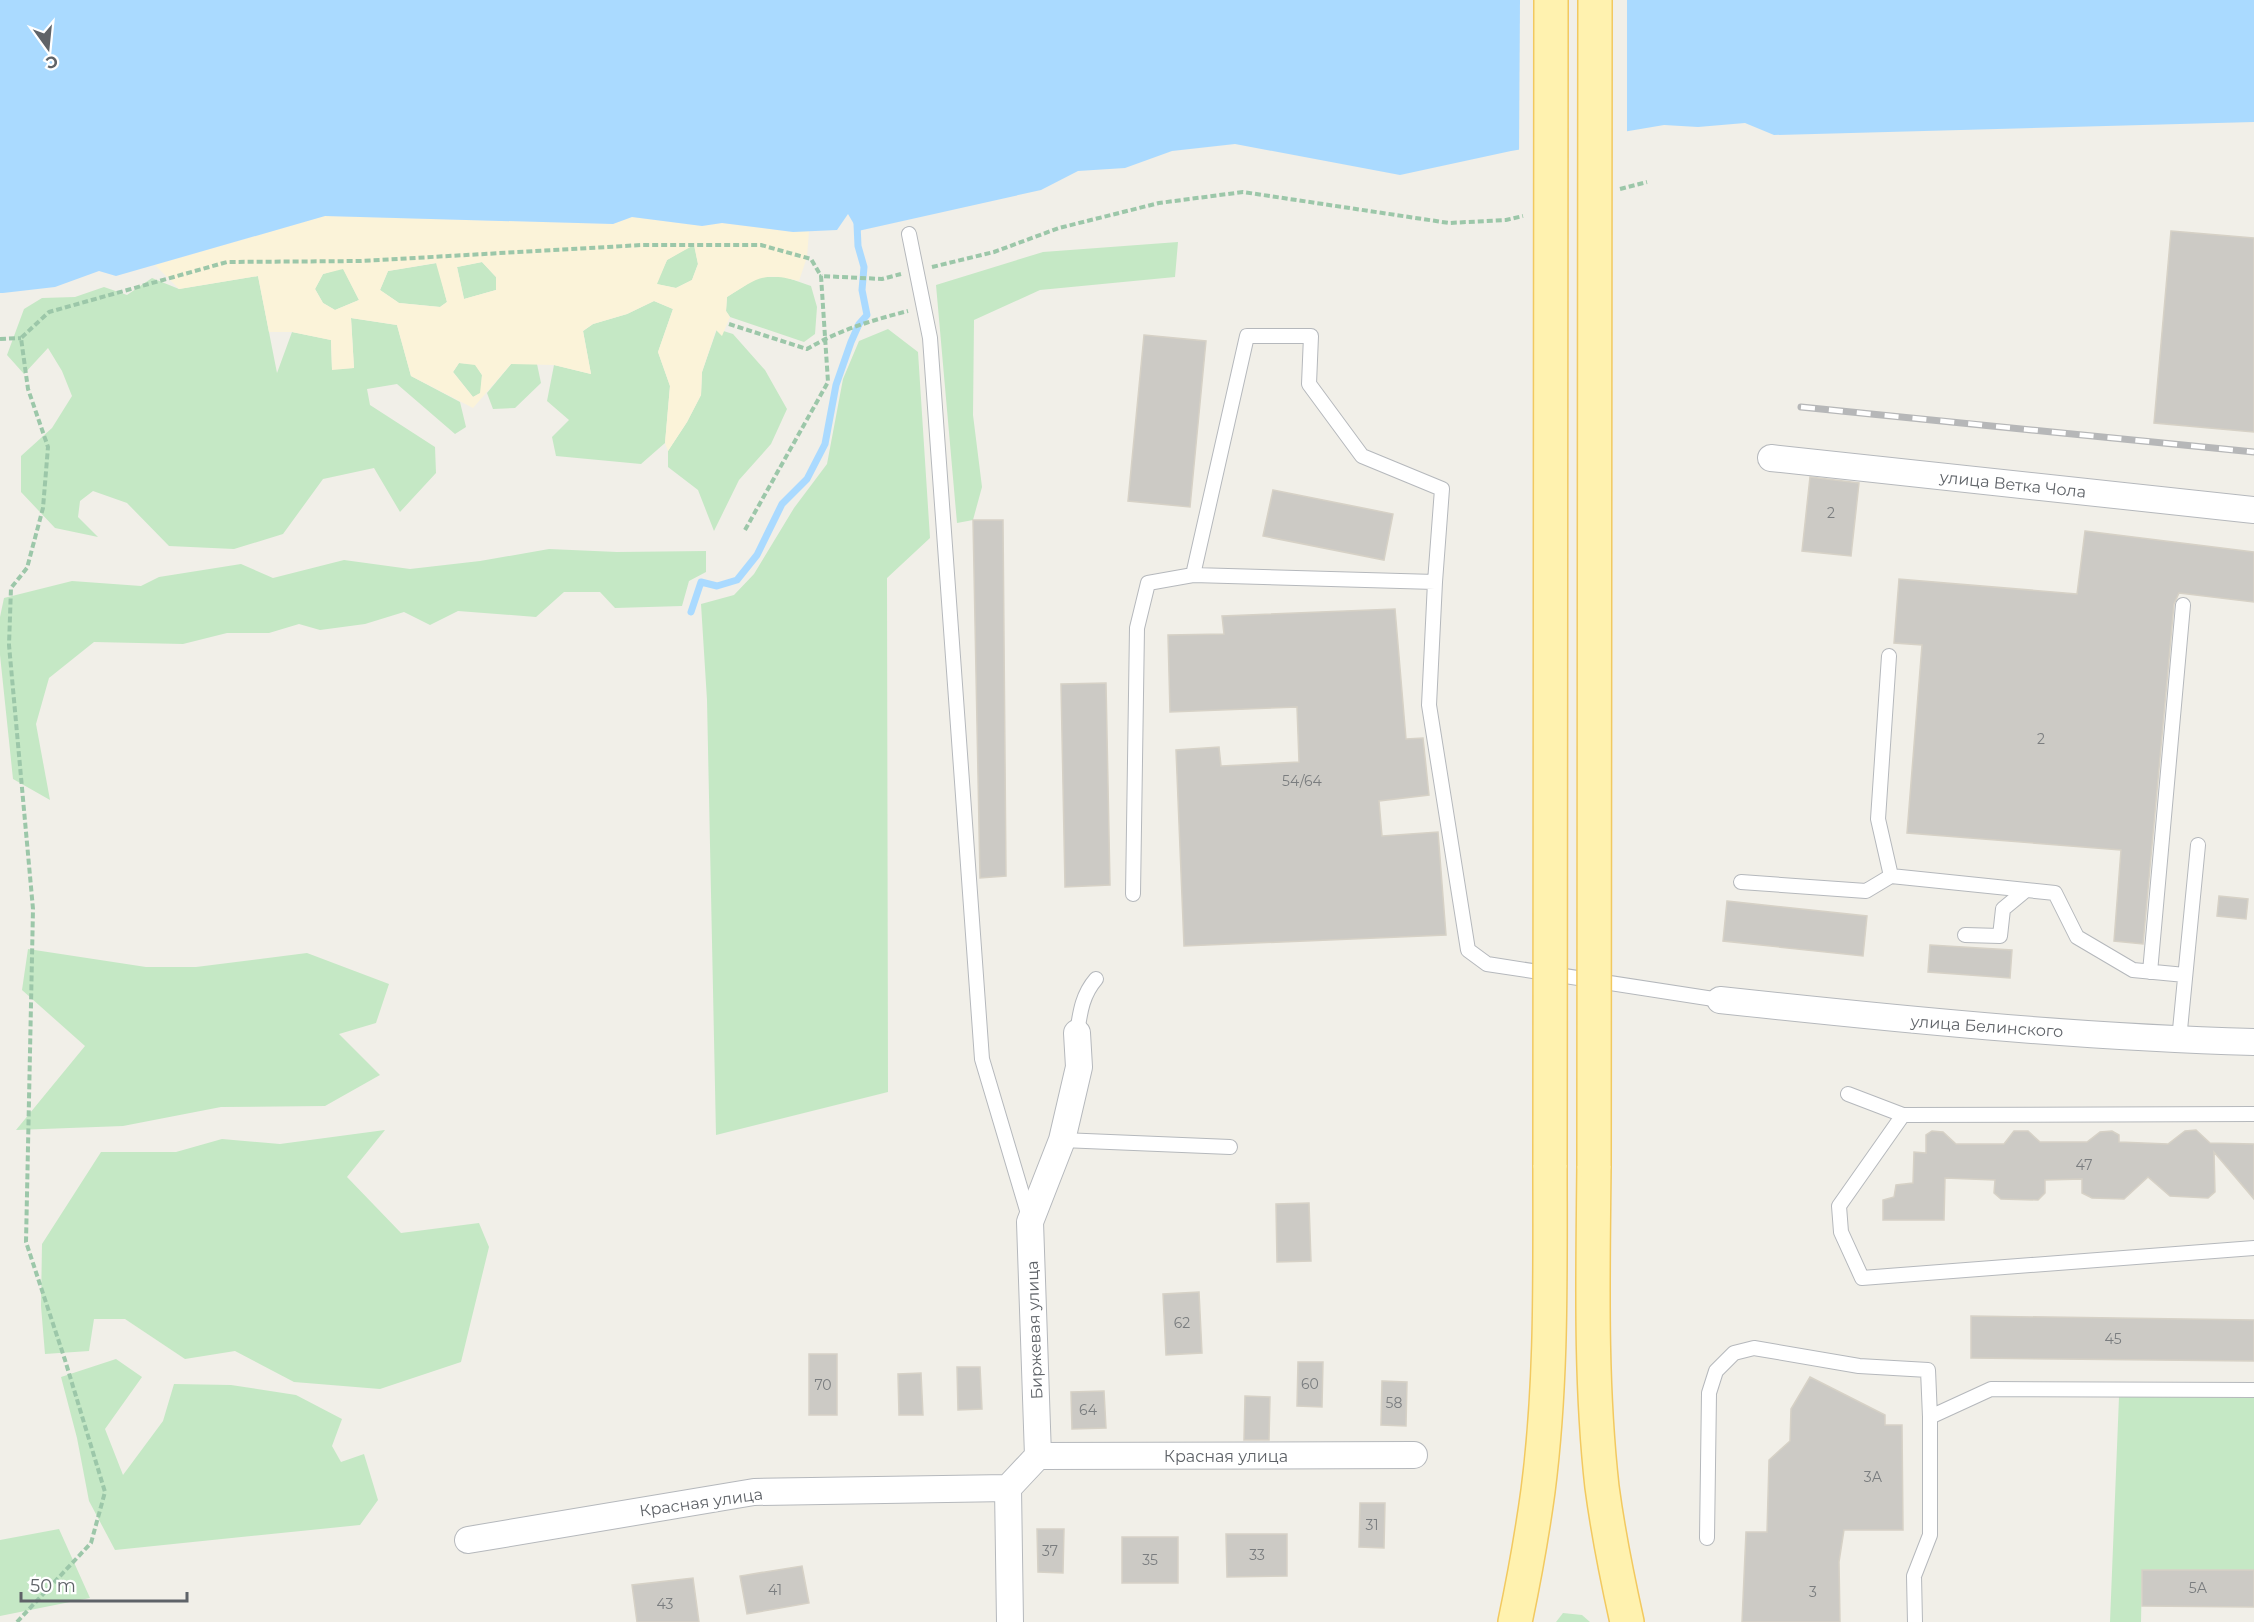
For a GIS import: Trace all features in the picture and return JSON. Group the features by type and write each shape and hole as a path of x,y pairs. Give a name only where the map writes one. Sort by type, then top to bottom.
{"main road":[{"path":"1515,1622 1538,1490 1546,1402 1549,1312 1551,0"},
{"path":"1595,0 1593,1314 1602,1487 1616,1576 1627,1622"}],"street":[{"name":"улица Ветка Чола","path":"1771,458 2254,510"},
{"name":"улица Белинского","path":"1720,1000 1914,1021 2179,1040 2254,1042"},
{"name":"Биржевая улица","path":"1038,1456 1030,1222 1062,1140 1079,1067 1077,1033"},
{"name":"Красная улица","path":"1038,1456 1414,1455"},
{"path":"1010,1622 1008,1488 1038,1456"},
{"name":"Красная улица","path":"468,1540 754,1492 1008,1488"}],"lane":[{"path":"909,234 930,338 982,1059 1030,1222"},
{"path":"1193,575 1247,336 1311,336 1309,384 1362,456 1442,489 1429,705 1468,950 1487,964 1720,1000"},
{"path":"1133,894 1137,628 1148,583 1193,575 1435,582"},
{"path":"2150,972 2183,605"},
{"path":"1889,656 1878,819 1891,876"},
{"path":"2179,1040 2198,845"},
{"path":"1741,882 1866,891 1891,876 2055,893 2076,937 2133,970 2185,975"},
{"path":"1965,935 2000,936 2003,909 2026,890"},
{"path":"1077,1033 1082,1004 1088,988 1096,979"},
{"path":"1848,1094 1903,1115 2254,1114"},
{"path":"1903,1115 1839,1206 1841,1232 1862,1278 2254,1248"},
{"path":"1062,1140 1230,1147"},
{"path":"1707,1538 1709,1393 1716,1371 1734,1353 1754,1348 1859,1366 1928,1370 1930,1535 1914,1576 1916,1622"},
{"path":"1930,1417 1991,1389 2254,1390"}],"path":[{"path":"1614,191 1647,182"},
{"path":"821,276 882,279 994,252 1059,228 1159,202 1243,192 1449,223 1506,220 1528,214"},
{"path":"0,339 21,339 49,312 226,262 361,261 642,245 761,245 811,260 821,276 828,382 745,530"},
{"path":"729,324 807,349 826,338 860,324 924,306"},
{"path":"17,1622 91,1543 105,1492 26,1242 33,909 9,645 12,588 27,568 43,508 48,447 28,389 21,339"}],"green space":[{"path":"1178,242 1175,277 1040,290 974,320 973,415 982,487 973,520 957,523 936,285 1043,252"},
{"path":"694,244 698,264 692,280 676,288 656,284 667,260"},
{"path":"482,262 496,277 496,290 464,299 457,267"},
{"path":"437,263 447,302 440,307 399,303 380,290 388,271"},
{"path":"343,268 359,300 335,310 323,303 315,289 323,274"},
{"path":"258,276 277,373 292,332 331,340 332,369 354,368 351,318 397,325 411,376 460,402 466,427 455,434 397,384 367,389 370,405 435,447 436,473 400,512 374,468 323,479 283,534 234,549 169,546 127,503 93,491 80,501 78,517 98,537 55,528 21,492 21,456 52,428 72,396 62,371 48,348 24,374 7,355 24,309 42,298 75,297 104,287 127,295 152,278 179,289"},
{"path":"758,277 785,277 811,286 817,307 815,334 804,342 730,317 726,311 727,297"},
{"path":"654,301 673,309 658,352 670,386 665,443 641,464 556,456 552,437 569,420 547,401 554,365 591,374 583,331 593,324 627,314"},
{"path":"717,329 733,334 765,370 787,409 771,444 739,480 714,531 698,490 668,467 668,451 701,395 702,372"},
{"path":"888,329 918,352 930,538 887,578 888,1092 716,1135 707,700 701,604 734,595 754,574 794,508 827,464 843,379 859,341"},
{"path":"459,363 475,364 482,375 481,393 473,397 453,372"},
{"path":"511,364 537,364 541,383 515,408 493,409 487,393"},
{"path":"549,549 617,552 706,551 706,572 689,581 682,606 615,608 600,592 564,592 536,617 458,611 430,625 404,612 365,624 320,630 299,624 269,633 227,633 183,644 94,642 49,678 36,724 50,800 13,779 0,655 0,617 4,598 72,581 141,586 159,577 241,564 273,578 344,560 410,569 480,561"},
{"path":"28,949 146,967 196,967 307,953 389,984 376,1023 339,1034 380,1075 325,1106 221,1107 123,1126 16,1130 85,1046 22,990"},
{"path":"385,1130 347,1177 401,1233 479,1223 489,1247 461,1362 380,1389 294,1382 235,1351 185,1359 125,1319 94,1319 89,1351 45,1354 41,1306 42,1244 101,1152 176,1152 222,1139 280,1144"},
{"path":"116,1359 142,1377 105,1429 123,1475 163,1421 174,1384 231,1385 296,1395 342,1419 332,1446 341,1462 364,1454 378,1500 360,1525 115,1550 89,1501 77,1438 61,1377"},
{"path":"2119,1397 2254,1397 2254,1570 2142,1570 2141,1622 2110,1622"},
{"path":"59,1529 90,1598 0,1616 0,1540"},
{"path":"1563,1613 1582,1615 1590,1622 1556,1622"}],"sand":[{"path":"325,216 613,224 632,217 702,226 722,223 793,232 809,231 807,257 799,281 776,277 760,278 727,297 726,311 730,317 722,336 716,330 702,372 701,395 668,451 665,443 670,386 658,352 673,309 654,301 627,314 593,324 583,331 591,374 554,365 511,364 473,408 411,376 397,325 351,318 354,368 332,370 331,340 292,332 269,332 258,276 179,289 155,265","holes":["694,245 698,264 692,280 676,288 657,284 667,260","482,262 496,277 496,290 464,299 457,267","436,263 447,302 440,307 399,303 380,290 388,271","343,269 359,300 335,310 323,303 315,289 323,274","459,363 475,365 482,375 480,393 473,397 453,372"]}],"water":[{"path":"0,0 2254,0 2254,122 1774,135 1745,123 1698,127 1664,125 1511,151 1400,175 1235,144 1172,151 1125,168 1078,171 1041,190 858,231 848,214 837,230 793,232 722,223 702,226 632,217 613,224 325,216 116,276 99,271 55,287 0,293"}],"pier":[{"path":"1520,0 1627,0 1627,134 1519,153"}],"building":[{"path":"2171,231 2254,238 2254,432 2154,423"},
{"path":"1144,335 1206,341 1190,507 1128,501"},
{"path":"1810,477 1859,483 1851,556 1802,551"},
{"path":"1273,490 1393,514 1384,560 1263,536"},
{"path":"973,520 1003,520 1006,876 980,878"},
{"path":"2085,531 2254,552 2254,602 2179,593 2174,604 2143,944 2114,941 2121,850 1907,833 1922,645 1894,643 1899,579 2077,594"},
{"path":"1395,609 1406,739 1423,738 1429,795 1379,801 1382,836 1438,832 1446,935 1184,946 1176,750 1219,747 1221,766 1299,762 1297,707 1170,712 1168,635 1224,634 1222,616"},
{"path":"1106,683 1110,885 1065,887 1061,684"},
{"path":"2219,896 2248,899 2246,919 2217,916"},
{"path":"1727,901 1867,916 1863,956 1723,941"},
{"path":"1930,945 2012,950 2010,978 1928,972"},
{"path":"2196,1130 2210,1143 2254,1144 2254,1199 2214,1152 2215,1192 2208,1198 2170,1196 2148,1177 2124,1199 2092,1198 2082,1193 2082,1179 2045,1180 2045,1193 2038,1200 2001,1199 1994,1193 1995,1180 1945,1178 1944,1220 1883,1220 1883,1200 1894,1197 1896,1185 1913,1183 1914,1152 1926,1153 1926,1135 1932,1131 1943,1132 1956,1144 2004,1144 2014,1131 2028,1131 2040,1142 2087,1142 2100,1132 2112,1131 2119,1135 2119,1142 2168,1144 2185,1131"},
{"path":"1309,1203 1311,1261 1277,1262 1276,1204"},
{"path":"1199,1292 1202,1353 1166,1355 1163,1294"},
{"path":"1971,1316 2254,1320 2254,1361 1971,1358"},
{"path":"809,1354 837,1354 837,1415 809,1415"},
{"path":"1298,1362 1323,1362 1322,1407 1297,1406"},
{"path":"957,1367 980,1367 982,1409 958,1410"},
{"path":"921,1373 923,1415 899,1415 898,1374"},
{"path":"1810,1377 1885,1415 1885,1425 1902,1425 1903,1530 1844,1530 1839,1562 1840,1622 1742,1622 1746,1532 1767,1532 1769,1460 1790,1441 1791,1409"},
{"path":"1382,1381 1407,1382 1406,1426 1381,1425"},
{"path":"1104,1391 1106,1428 1072,1429 1071,1392"},
{"path":"1245,1396 1270,1397 1269,1440 1244,1440"},
{"path":"1360,1503 1385,1503 1384,1548 1359,1547"},
{"path":"1037,1529 1064,1529 1063,1573 1038,1572"},
{"path":"1226,1534 1287,1534 1287,1576 1227,1577"},
{"path":"1122,1537 1178,1537 1178,1583 1122,1583"},
{"path":"802,1566 809,1603 747,1614 740,1576"},
{"path":"2142,1570 2254,1570 2254,1607 2142,1606"},
{"path":"693,1578 699,1622 637,1622 632,1585"}],"waterway":[{"path":"691,612 701,582 717,586 737,580 757,555 782,504 807,479 825,444 836,385 851,342 859,324 867,315 862,290 864,267 858,246 857,224"}],"railway":[{"path":"1801,407 2254,452"}]}
